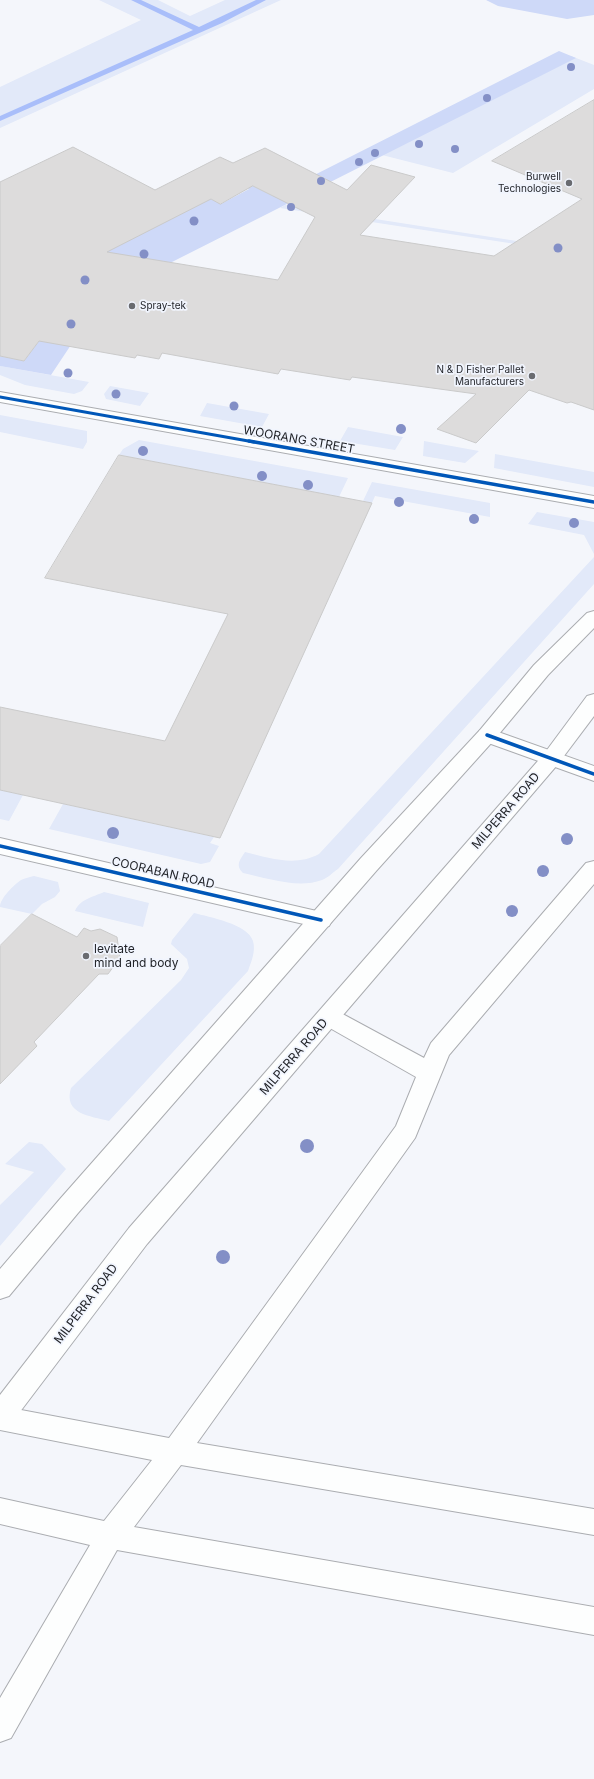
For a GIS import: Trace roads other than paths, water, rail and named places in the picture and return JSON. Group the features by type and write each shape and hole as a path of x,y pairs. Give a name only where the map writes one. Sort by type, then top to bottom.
{"main road":[{"name":"WOORANG STREET","path":"0,397 594,502"},
{"path":"0,1288 69,1206 321,920 487,735 541,670 594,617"},
{"name":"MILPERRA ROAD","path":"0,1417 138,1236 551,759 594,701"},
{"path":"487,735 594,774"},
{"name":"COORABAN ROAD","path":"0,846 321,920"},
{"path":"0,1727 110,1536 174,1452 406,1131 439,1050 594,869"},
{"path":"329,1017 430,1074"},
{"path":"0,1417 174,1452 594,1522"},
{"path":"0,1511 110,1536 594,1621"}],"waterway":[{"path":"135,0 199,30"},
{"path":"199,30 262,0"},
{"path":"0,119 199,30"}],"place":[{"name":"Burwell Technologies","path":"569,183"},
{"name":"Spray-tek","path":"132,306"},
{"name":"N & D Fisher Pallet Manufacturers","path":"532,376"},
{"name":"levitate mind and body","path":"86,956"}]}
